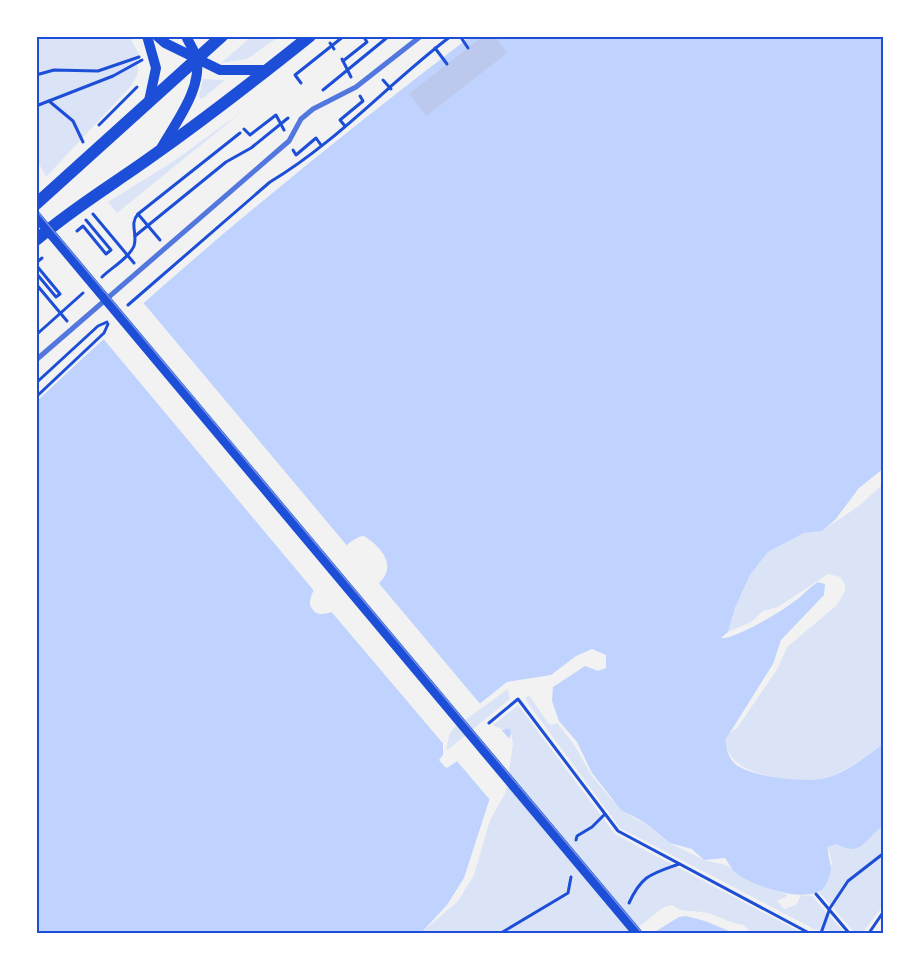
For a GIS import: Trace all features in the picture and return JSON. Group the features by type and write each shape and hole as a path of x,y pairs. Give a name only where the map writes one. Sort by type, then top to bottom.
{"main road":[{"path":"147,36 156,68 149,101"},
{"path":"158,36 220,70 267,70"},
{"path":"159,152 190,95 197,58 186,36"},
{"path":"36,204 222,36"},
{"path":"36,240 94,194 159,152 310,36"},
{"path":"36,216 637,933"}],"street":[{"path":"36,360 289,141 302,119 313,109 356,87 421,36"}],"path":[{"path":"301,83 295,75 344,36"},
{"path":"348,70 343,60 367,42 363,36"},
{"path":"314,97 389,36"},
{"path":"124,308 270,182 345,126 451,36"},
{"path":"460,36 468,48"},
{"path":"435,48 447,64"},
{"path":"36,75 54,70 98,71 143,56"},
{"path":"36,106 113,76 149,57"},
{"path":"98,126 136,87 140,79"},
{"path":"380,82 384,79 391,88"},
{"path":"49,101 73,121 83,142"},
{"path":"345,126 340,120 356,107"},
{"path":"240,133 138,214 134,220 135,236 226,162 251,148 289,117"},
{"path":"244,129 250,135 269,121"},
{"path":"75,150 90,134"},
{"path":"300,152 316,138 321,145"},
{"path":"93,214 139,269"},
{"path":"138,214 165,246"},
{"path":"77,231 84,228 106,254 111,250 86,220"},
{"path":"36,273 56,297 60,294 36,265 42,258"},
{"path":"36,284 72,327"},
{"path":"36,383 98,326 109,322 104,333 36,397"},
{"path":"489,723 518,699 618,831 806,932"},
{"path":"575,848 577,836 592,827 605,814"},
{"path":"821,933 830,908 848,881 884,853"},
{"path":"624,913 638,884 649,875 679,864"},
{"path":"501,933 568,893 572,870"},
{"path":"816,894 849,933"},
{"path":"869,933 884,911"}],"shaded area":[{"path":"36,36 129,36 140,56 137,58 138,73 131,86 46,177 36,158"},
{"path":"252,36 280,36 247,59 221,63"},
{"path":"203,79 224,81 202,99 199,96"},
{"path":"244,110 117,213 108,202 174,161"},
{"path":"884,483 884,743 848,768 832,776 813,780 768,776 740,765 731,757 727,738 737,728 778,668 787,647 837,605 845,591 845,585 840,577 828,574 778,607 763,611 751,622 728,632 735,608 750,575 768,552 804,533 822,531 860,505"},
{"path":"508,689 510,699 446,751 449,735 454,728"},
{"path":"529,695 548,723 552,725 557,723 573,743 592,776 611,799 633,818 643,822 670,843 704,860 726,865 752,882 786,894 787,896 777,901 784,909 796,905 801,895 812,896 845,933 814,929 620,828 532,709 525,698"},
{"path":"518,705 615,834 802,933 751,933 744,925 707,913 683,910 672,905 664,907 631,933 421,933 458,901 474,875 490,820 506,792 513,744 510,729 500,729 493,725"},
{"path":"884,825 884,905 862,933 855,933 819,892 824,887 832,863 828,847 836,844 845,848 858,848"}],"water":[{"path":"471,36 884,36 884,468 859,488 835,520 822,531 804,533 768,552 750,575 735,608 728,632 721,638 736,635 768,619 796,601 818,582 825,584 824,595 781,640 773,664 726,739 727,749 735,764 743,769 778,778 805,780 833,776 856,764 884,743 884,825 858,848 845,848 836,844 828,847 831,868 829,879 818,892 808,895 767,888 736,873 725,858 704,860 692,849 670,843 644,822 621,810 592,773 577,742 559,721 552,701 553,687 585,666 598,671 606,668 606,655 592,649 576,656 551,675 507,682 449,728 443,741 443,755 439,760 446,768 496,733 510,729 511,733 464,878 447,905 421,933 36,933 36,402 194,259","holes":["364,536 370,540 387,562 385,575 381,581 335,611 325,614 315,612 310,605 311,597 330,564 356,538"]},
{"path":"686,916 734,933 653,933 679,917"}],"pier":[{"path":"141,300 349,548 315,592 101,336"},
{"path":"377,581 481,705 451,730 446,747 329,609"},
{"path":"499,727 512,742 491,801 456,760"}],"building":[{"path":"483,36 495,36 507,53 426,116 409,94"}],"tram line":[{"path":"36,210 642,933"}]}
